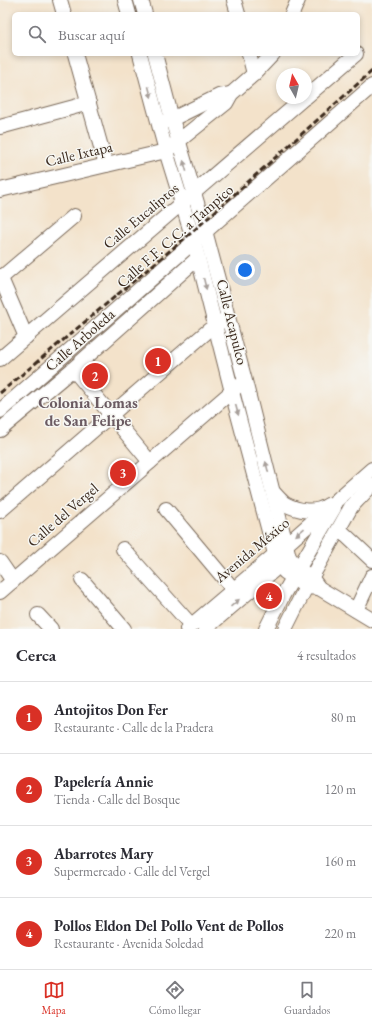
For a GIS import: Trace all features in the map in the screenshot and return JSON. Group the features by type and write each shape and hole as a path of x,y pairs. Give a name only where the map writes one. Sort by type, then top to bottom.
{"street":[{"path":"60,0 63,12"},
{"path":"126,0 129,12"},
{"path":"141,0 144,12"},
{"path":"234,0 237,12"},
{"path":"293,12 298,0"},
{"path":"76,56 105,161"},
{"name":"Calle Acapulco","path":"141,56 181,204 194,242 232,392 282,555"},
{"name":"Calle Acapulco","path":"156,56 245,381 273,492 282,555"},
{"path":"250,56 254,74"},
{"path":"165,148 178,141 226,103 230,94 254,74 271,56"},
{"name":"Calle Eucaliptos","path":"312,91 353,56"},
{"name":"Calle F.F. C.C. a Tampico","path":"0,411 372,86"},
{"path":"158,123 172,119 219,96 230,94"},
{"path":"0,127 89,103"},
{"name":"Calle Eucaliptos","path":"0,359 297,104"},
{"path":"200,106 208,118"},
{"name":"Calle Ixtapa","path":"0,190 105,161 165,148"},
{"path":"26,337 0,277 74,216"},
{"name":"Calle Arboleda","path":"0,430 74,369 198,258"},
{"path":"0,511 209,330 228,317"},
{"path":"74,369 150,462"},
{"name":"Calle del Vergel","path":"0,592 245,381"},
{"path":"266,629 340,497 372,456"},
{"path":"273,492 285,504 306,511 321,510 340,497 372,469"},
{"path":"285,629 312,584 351,507 372,485"},
{"name":"Avenida México","path":"205,629 340,497"},
{"path":"166,509 233,589"},
{"path":"339,529 372,560"},
{"path":"123,549 189,627"},
{"path":"282,555 285,572 296,574 372,620"},
{"name":"Avenida México","path":"189,627 233,589 282,555"},
{"path":"0,562 12,581"},
{"path":"356,610 372,576"},
{"path":"82,580 124,629"},
{"path":"38,615 51,629"}],"railway":[{"path":"0,393 191,233 372,71"}],"place":[{"name":"Antojitos Don Fer","path":"158,361"},
{"name":"Papelería Annie","path":"95,376"},
{"name":"Abarrotes Mary","path":"123,473"},
{"name":"Pollos Eldon Del Pollo Vent de Pollos","path":"269,596"}],"district":[{"name":"Colonia Lomas de San Felipe","path":"88,411"}]}
